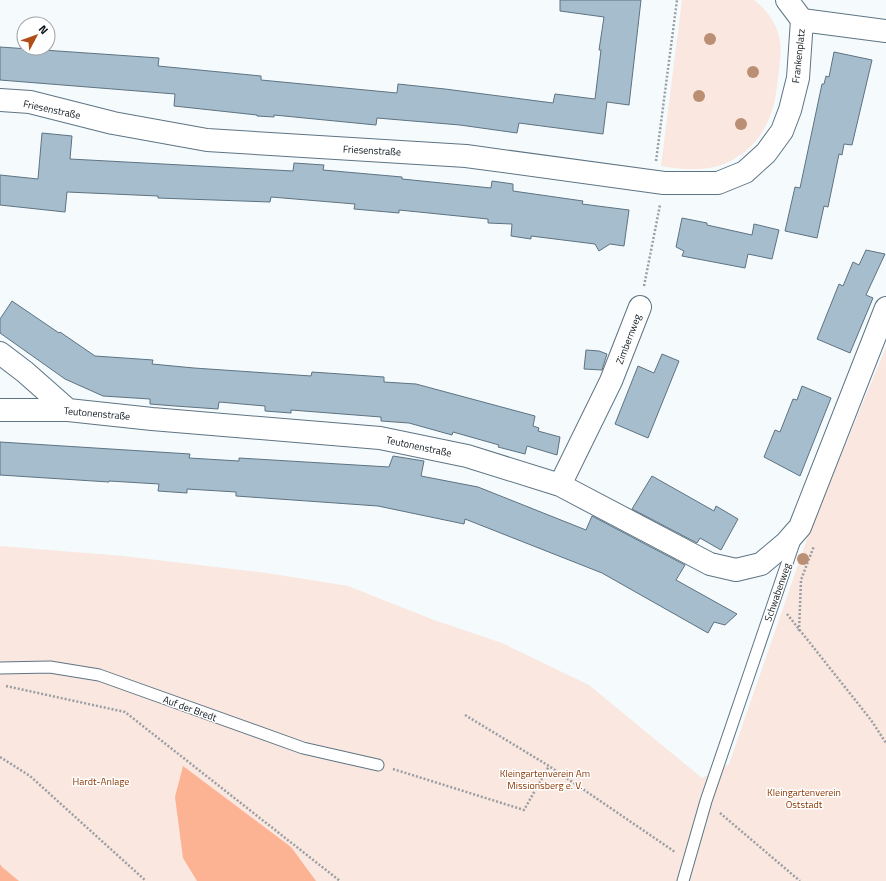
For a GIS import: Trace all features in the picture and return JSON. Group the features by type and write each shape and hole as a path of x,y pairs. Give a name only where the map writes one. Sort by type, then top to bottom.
{"street":[{"name":"Frankenplatz","path":"745,172 766,153 782,131 790,110 798,78 802,20 787,0"},
{"path":"802,20 886,31"},
{"name":"Friesenstraße","path":"0,100 30,102 114,123 207,140 466,156 659,182 718,183 745,172"},
{"name":"Zimbernweg","path":"560,485 612,381 640,307"},
{"name":"Schwabenweg","path":"800,527 886,308"},
{"path":"0,353 25,372 68,410"},
{"name":"Teutonenstraße","path":"0,410 68,410 152,419 380,438 467,456 560,485 710,564 736,570 761,564 786,543 800,527"}],"lane":[{"name":"Schwabenweg","path":"683,881 706,801 774,598 800,527"},
{"name":"Auf der Bredt","path":"0,668 50,667 99,675 303,748 378,765"}],"path":[{"name":"Zimbernweg","path":"640,307 659,182 677,0"},
{"path":"774,598 871,720 886,743"},
{"path":"4,685 125,712 340,881"},
{"path":"465,715 549,766 677,854"},
{"path":"0,757 30,776 146,881"},
{"path":"378,765 524,810 549,766"},
{"path":"706,801 800,881"}],"green space":[{"path":"682,0 754,0 763,7 773,21 778,31 780,41 781,49 776,96 764,130 748,149 737,157 719,166 709,168 680,169 661,166"},
{"path":"886,347 886,881 0,881 0,546 123,556 267,573 348,586 434,620 502,643 589,685 702,778 729,764 809,533"}],"shaded area":[{"path":"183,766 291,847 316,881 197,881 183,858 175,797"},
{"path":"0,864 2,867 19,881 0,881"}],"building":[{"path":"560,0 641,0 629,105 607,102 603,134 519,123 517,133 460,125 377,118 376,125 274,115 274,117 257,116 174,106 175,94 0,80 0,47 16,48 16,56 56,56 56,51 159,58 158,66 261,76 261,80 397,93 398,84 553,103 555,94 595,99 601,50 599,50 604,17 560,11"},
{"path":"834,52 872,60 852,145 844,144 842,155 839,154 828,207 824,206 817,238 785,231 795,187 800,188 822,84 824,84 826,76 829,77"},
{"path":"42,133 72,136 70,159 293,171 294,163 324,165 323,170 402,177 402,179 491,188 492,181 513,184 513,191 583,201 582,204 629,210 624,246 610,244 599,251 595,244 531,236 531,239 511,236 512,224 488,223 488,219 399,210 399,213 354,209 355,204 271,197 270,202 158,198 158,196 67,192 65,212 0,205 0,175 38,179"},
{"path":"682,218 752,235 754,224 779,230 772,259 748,254 745,268 682,256 684,251 676,247"},
{"path":"866,250 885,254 866,295 873,298 850,353 817,339 839,284 843,286 853,262 859,265"},
{"path":"12,301 95,356 153,360 152,364 194,368 311,376 312,372 384,377 384,382 416,384 535,416 533,426 539,428 538,431 560,437 557,455 527,446 525,454 453,432 452,435 409,423 381,421 381,417 291,410 291,413 265,411 265,406 219,402 218,409 175,406 150,404 150,399 103,396 65,379 0,333 0,319"},
{"path":"586,350 599,351 607,354 602,370 584,369"},
{"path":"662,354 679,361 648,438 615,424 638,366 654,373"},
{"path":"802,386 831,398 800,476 764,457 775,430 780,432 793,399 797,400"},
{"path":"0,442 190,454 189,458 239,461 239,458 389,467 393,456 424,461 421,476 478,487 586,530 592,516 685,565 676,580 737,614 725,625 714,622 708,633 602,573 465,519 464,524 378,506 236,496 236,492 187,489 187,493 158,491 159,484 0,475"},
{"path":"652,476 714,511 716,506 738,519 721,550 700,538 697,543 632,509"}],"park label":[{"name":"Kleingartenverein Am Missionsberg e. V.","path":"545,778"},
{"name":"Hardt-Anlage","path":"101,781"},
{"name":"Kleingartenverein Oststadt","path":"804,798"}]}
